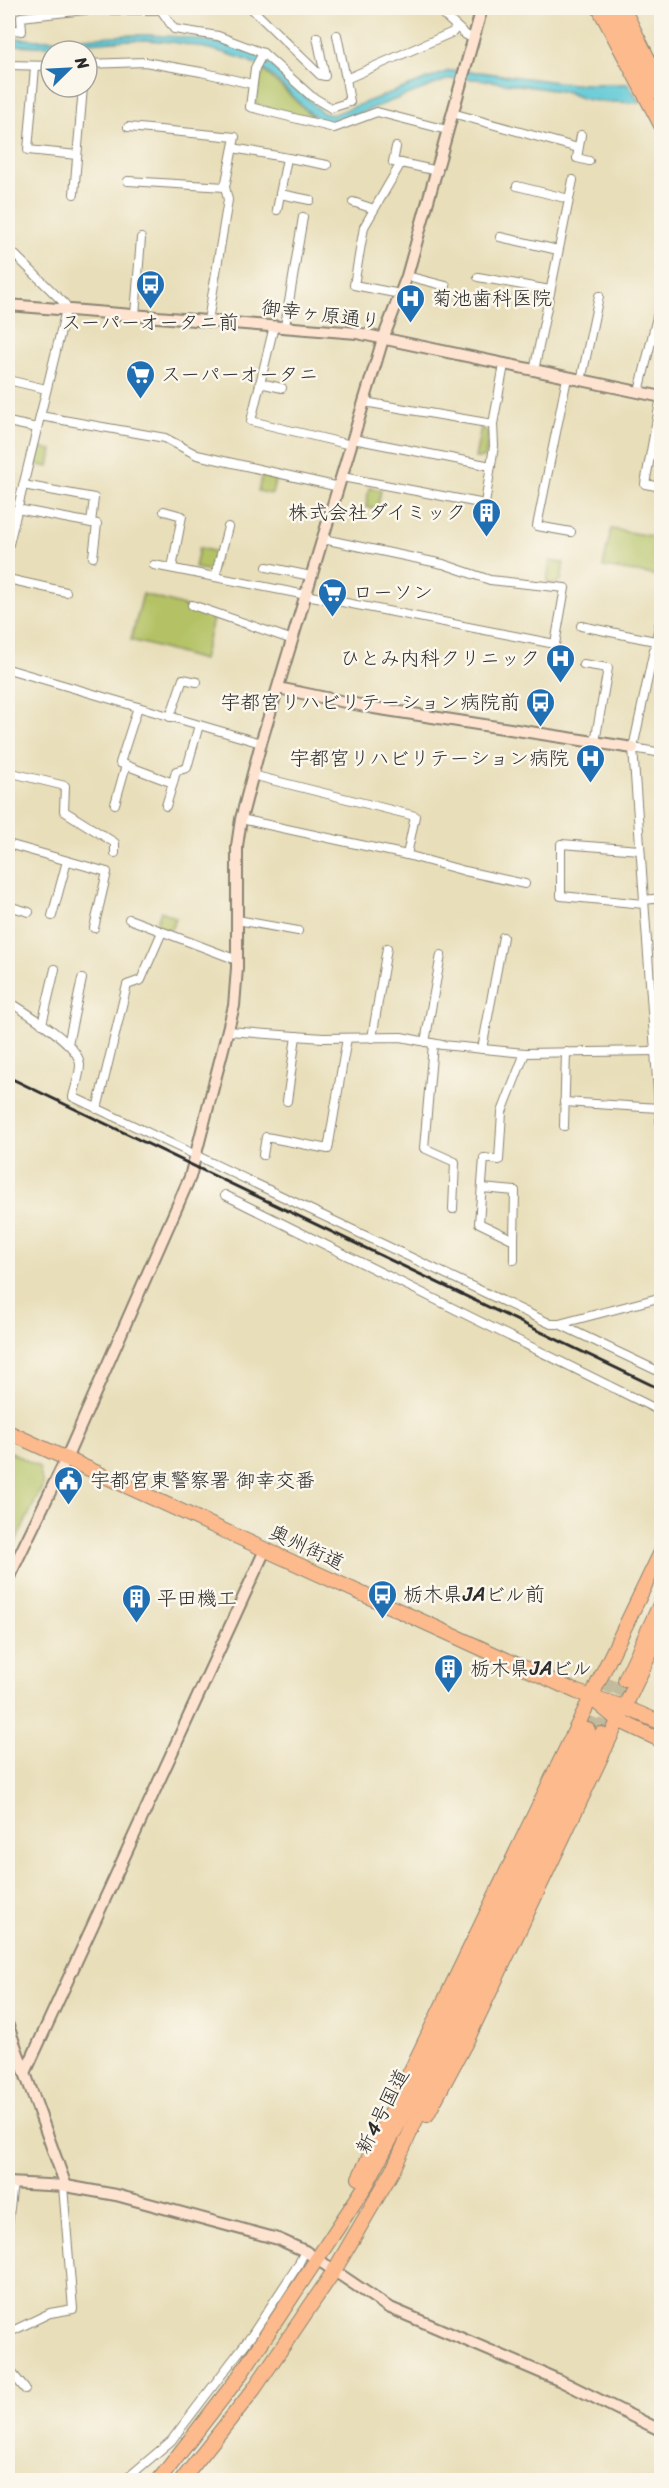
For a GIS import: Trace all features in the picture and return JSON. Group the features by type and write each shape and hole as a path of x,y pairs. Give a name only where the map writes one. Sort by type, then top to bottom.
{"highway":[{"path":"599,8 662,127"},
{"path":"611,8 662,112"},
{"path":"623,8 662,87"},
{"path":"632,8 662,71"},
{"name":"奥州街道","path":"8,1432 591,1698 621,1714 662,1741"},
{"path":"330,2237 662,1550"},
{"path":"662,1568 619,1677 662,1600"},
{"path":"393,2170 409,2151 468,2037 621,1714 657,1645 662,1628"},
{"name":"奥州街道","path":"621,1714 662,1724"},
{"name":"新4号国道","path":"159,2481 238,2378 366,2185 407,2108 595,1732 393,2170 334,2271 254,2389 182,2481"}],"street":[{"path":"252,9 264,8"},
{"path":"436,8 472,38"},
{"path":"8,1580 66,1459 190,1177 234,1006 237,960 237,846 241,819 261,743 383,339 407,276 482,8"},
{"path":"252,9 320,75 325,76 317,37"},
{"path":"8,29 22,31 21,17 85,10 161,10 174,29 218,36 263,53 311,96 331,108 350,102 337,35"},
{"path":"346,79 453,32 456,27"},
{"path":"263,53 255,68 250,107 334,128 376,112 447,130"},
{"path":"99,64 145,62 252,84"},
{"path":"8,65 39,67"},
{"path":"35,67 28,150 77,155"},
{"path":"74,194 82,99"},
{"path":"452,113 578,148"},
{"path":"128,127 236,137 225,187 228,200 208,321"},
{"path":"581,135 577,158 589,161"},
{"path":"396,147 393,162 438,171"},
{"path":"233,148 327,165"},
{"path":"277,210 287,158"},
{"path":"400,294 354,285 364,226 401,163"},
{"path":"534,371 573,180"},
{"path":"128,181 225,187"},
{"path":"517,186 569,199"},
{"path":"280,194 310,200"},
{"path":"353,202 374,209"},
{"path":"303,217 280,326 260,383 251,421 352,442 491,466"},
{"path":"500,237 558,250"},
{"path":"135,315 141,238"},
{"path":"8,248 65,304 66,310 8,548"},
{"path":"407,276 446,286"},
{"path":"478,277 550,290"},
{"path":"581,381 599,296"},
{"path":"639,393 661,302"},
{"name":"御幸ヶ原通り","path":"8,305 357,333 661,397"},
{"path":"40,416 165,438 197,455 340,482 485,504 494,446 493,424 504,364"},
{"path":"567,378 537,526 571,532"},
{"path":"8,381 46,389"},
{"path":"260,383 282,388"},
{"path":"661,397 645,484 662,487"},
{"path":"364,402 493,424"},
{"path":"8,422 37,428"},
{"path":"23,485 94,498 91,523"},
{"path":"17,509 97,524 93,557"},
{"path":"164,511 182,516 172,568"},
{"path":"215,577 228,527"},
{"path":"154,565 555,644 565,588 490,580 443,564 323,539"},
{"path":"267,567 311,576"},
{"path":"8,579 66,592"},
{"path":"192,605 293,640"},
{"path":"662,612 633,748 657,1048 662,1148"},
{"path":"581,626 656,640"},
{"path":"582,664 608,668 595,742"},
{"path":"8,669 261,743"},
{"path":"170,717 183,679 197,682"},
{"path":"278,688 374,708 662,753"},
{"path":"138,707 120,762 172,783"},
{"path":"166,806 176,771 187,768 200,725"},
{"path":"115,804 126,765"},
{"path":"8,772 64,786 64,811 115,843 115,853"},
{"path":"252,775 415,816 407,855"},
{"path":"241,819 407,855 465,872 525,884"},
{"path":"8,844 106,872 94,928"},
{"path":"640,850 561,844 561,896 644,902 662,898"},
{"path":"52,916 67,861"},
{"path":"8,906 28,912"},
{"path":"129,919 237,960"},
{"path":"237,920 298,931"},
{"path":"97,1109 127,986 141,980 162,932"},
{"path":"482,1049 503,937"},
{"path":"372,1038 387,948"},
{"path":"441,955 429,1043 424,1148 455,1162 453,1209"},
{"path":"42,1024 55,969"},
{"path":"68,1044 82,979"},
{"path":"651,993 662,990"},
{"path":"8,1001 42,1024 78,1054 80,1065 73,1097 551,1324 662,1297"},
{"path":"228,1031 347,1038 401,1037 429,1043 525,1053 657,1048"},
{"path":"287,1101 296,1036"},
{"path":"263,1155 266,1137 328,1149 347,1038"},
{"path":"564,1126 566,1052"},
{"path":"514,1240 479,1223 484,1158 499,1160 502,1112 525,1053"},
{"path":"564,1102 659,1108"},
{"path":"482,1188 515,1191 514,1260"},
{"path":"225,1195 662,1412"},
{"path":"558,1324 662,1373"},
{"path":"25,2073 265,1550"},
{"path":"8,2026 65,2186 73,2309 50,2313 8,2333"},
{"path":"8,2224 10,2183 65,2186 116,2195 278,2239 305,2251 388,2307 561,2381 662,2431"},
{"path":"125,2481 171,2440 252,2335 295,2271 305,2251"},
{"path":"8,2368 25,2389"}],"green space":[{"path":"8,8 17,8 18,28 8,26"},
{"path":"262,69 312,116 310,118 258,106 255,101"},
{"path":"481,427 488,432 486,455 482,458 475,458"},
{"path":"38,447 52,450 49,467 34,464"},
{"path":"265,474 276,477 272,494 258,491 262,476"},
{"path":"369,488 381,490 377,510 366,507"},
{"path":"611,529 661,538 661,576 603,567"},
{"path":"199,548 218,552 215,568 211,571 195,568"},
{"path":"550,561 564,563 561,580 555,584 547,583"},
{"path":"143,594 214,615 203,660 131,640"},
{"path":"161,911 176,918 172,928 167,931 155,926"},
{"path":"11,1452 39,1467 43,1485 8,1558 8,1456"}],"water":[{"path":"134,35 166,36 223,44 256,55 269,63 323,113 332,115 449,71 479,72 573,84 628,84 640,103 594,101 568,92 476,79 449,79 331,124 308,111 268,73 244,59 174,42 145,40 99,42 99,39 71,39"},
{"path":"8,37 39,40 39,46 8,44"}],"tunnel":[{"path":"588,1730 612,1675"},
{"path":"601,1734 625,1680"}],"railway":[{"path":"8,1077 662,1390"}],"place":[{"name":"スーパーオータニ前","path":"150,310"},
{"name":"菊池歯科医院","path":"411,324"},
{"name":"スーパーオータニ","path":"140,400"},
{"name":"株式会社ダイミック","path":"487,538"},
{"name":"ローソン","path":"332,618"},
{"name":"ひとみ内科クリニック","path":"561,684"},
{"name":"宇都宮リハビリテーション病院前","path":"541,728"},
{"name":"宇都宮リハビリテーション病院","path":"590,784"},
{"name":"宇都宮東警察署 御幸交番","path":"69,1506"},
{"name":"栃木県JAビル前","path":"382,1620"},
{"name":"平田機工","path":"136,1624"},
{"name":"栃木県JAビル","path":"449,1694"}]}
